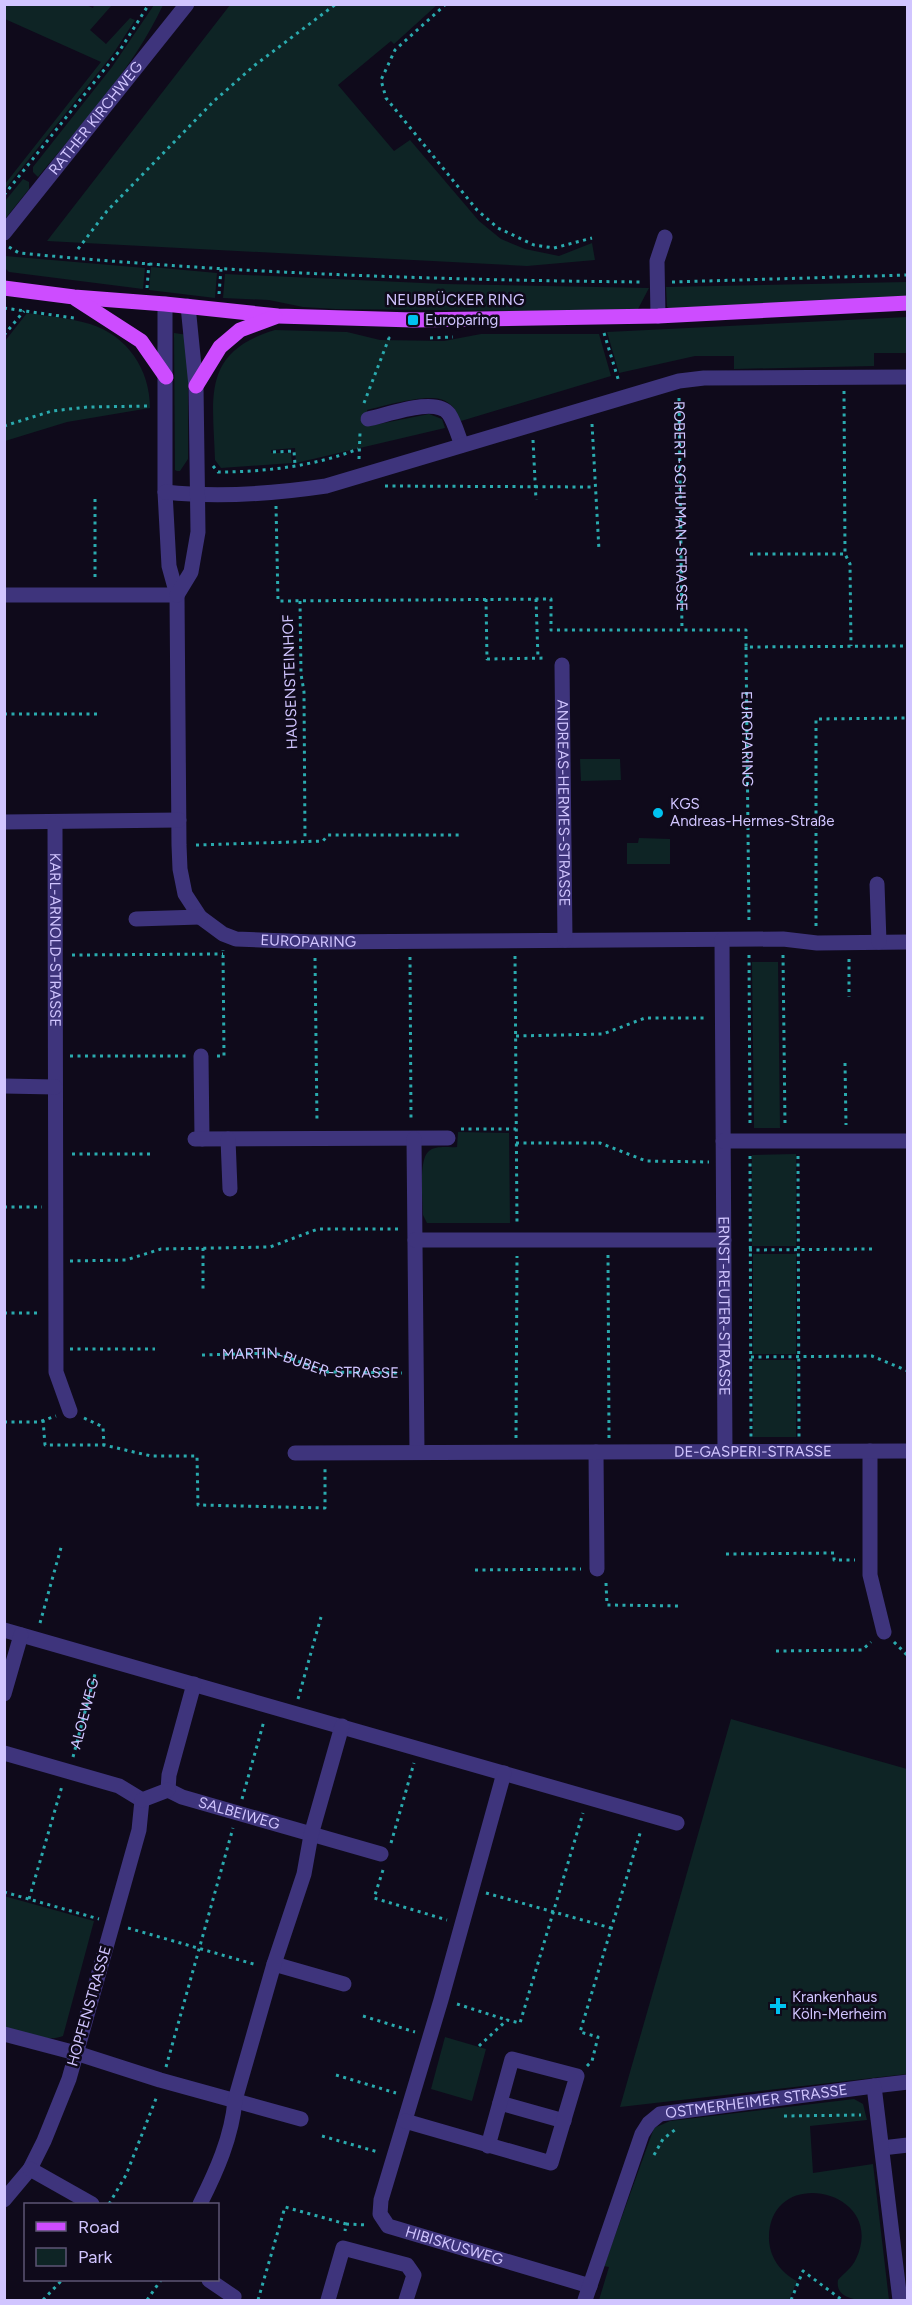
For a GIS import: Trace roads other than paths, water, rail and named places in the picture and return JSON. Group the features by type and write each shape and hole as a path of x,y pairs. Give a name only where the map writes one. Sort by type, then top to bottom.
{"main road":[{"name":"NEUBRÜCKER RING","path":"4,288 74,297 278,316 413,320 658,316 908,303"},
{"path":"74,297 141,341 166,377"},
{"path":"196,386 220,347 240,330 278,316"}],"street":[{"name":"RATHER KIRCHWEG","path":"4,233 187,4"},
{"path":"658,316 657,261 665,237"},
{"name":"EUROPARING","path":"165,304 165,492 169,566 177,595 180,869 186,894 200,917 223,934 236,939 314,942 783,939 817,943 908,942"},
{"path":"4,595 177,595 192,572 198,532 196,386 188,306"},
{"name":"ROBERT-SCHUMAN-STRASSE","path":"197,495 276,494 326,486 679,381 704,378 908,377"},
{"path":"368,419 428,405 440,407 451,416 462,445"},
{"path":"165,492 197,495"},
{"name":"ANDREAS-HERMES-STRASSE","path":"562,665 564,940"},
{"path":"4,822 179,820"},
{"name":"KARL-ARNOLD-STRASSE","path":"55,823 57,1371 70,1411"},
{"path":"877,884 879,942"},
{"path":"136,919 200,917"},
{"name":"ERNST-REUTER-STRASSE","path":"722,940 725,1451"},
{"path":"201,1056 199,1139 448,1138"},
{"path":"4,1086 55,1087"},
{"path":"228,1139 230,1189"},
{"name":"MARTIN-BUBER-STRASSE","path":"412,1139 417,1452"},
{"path":"723,1141 908,1141"},
{"path":"415,1234 517,1240 724,1240"},
{"path":"870,1451 870,1575 884,1632"},
{"name":"DE-GASPERI-STRASSE","path":"295,1453 908,1451"},
{"path":"597,1569 603,1452"},
{"name":"ALOEWEG","path":"4,1630 504,1773"},
{"path":"4,1694 28,1637"},
{"path":"4,1753 119,1786 142,1800 168,1790 169,1775 194,1684"},
{"path":"201,2203 233,2122 235,2100 304,1874 311,1835 342,1726"},
{"path":"504,1773 678,1823"},
{"name":"HIBISKUSWEG","path":"504,1773 431,2037 381,2200 380,2214 388,2226 588,2294"},
{"name":"SALBEIWEG","path":"168,1790 182,1797 384,1855"},
{"name":"HOPFENSTRASSE","path":"4,2200 30,2169 65,2090 139,1830 142,1800"},
{"path":"274,1967 344,1984"},
{"path":"4,2034 301,2119"},
{"path":"405,2121 488,2146 551,2163 578,2076 512,2059 488,2146"},
{"name":"OSTMERHEIMER STRASSE","path":"588,2294 642,2134 649,2123 660,2114 908,2082"},
{"path":"874,2086 900,2301"},
{"path":"500,2103 564,2121"},
{"path":"882,2148 908,2145"},
{"path":"30,2169 89,2203"},
{"path":"328,2301 343,2248 408,2265 414,2275 406,2301"},
{"path":"210,2281 234,2297 233,2301"}],"place":[{"name":"Europaring","path":"413,320"},
{"name":"KGS Andreas-Hermes-Straße","path":"658,813"},
{"name":"Krankenhaus Köln-Merheim","path":"778,2006"}]}
